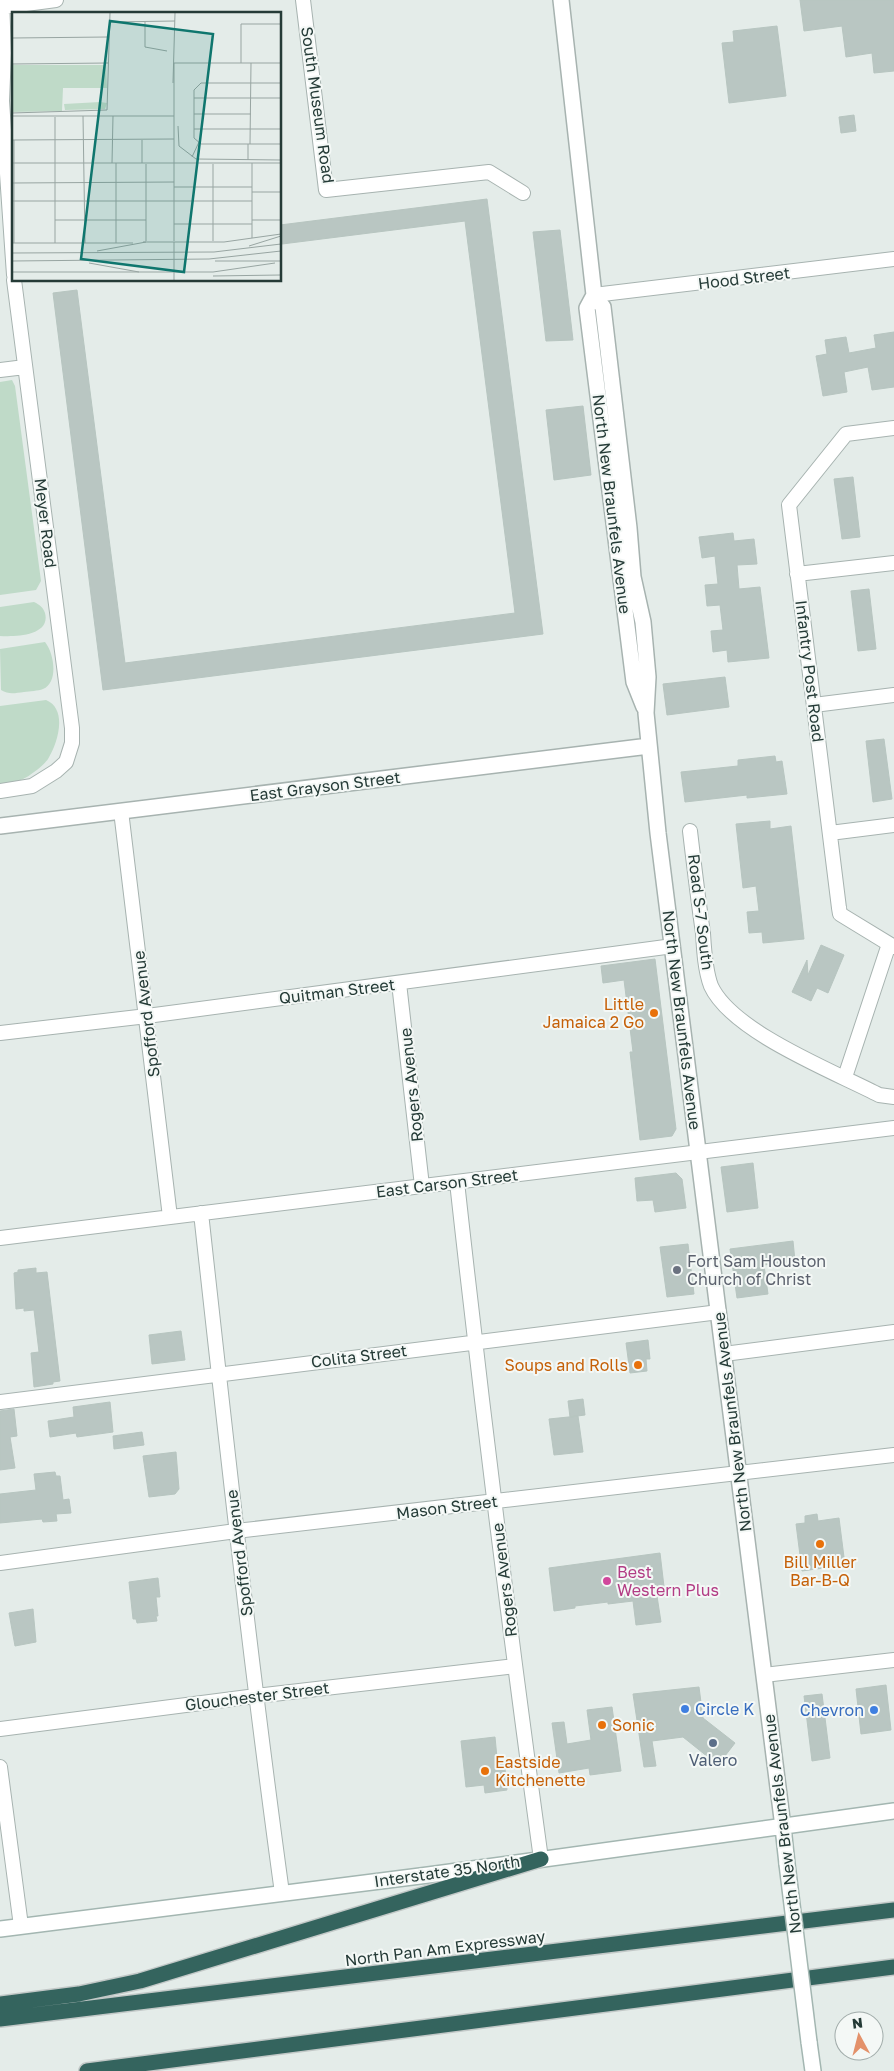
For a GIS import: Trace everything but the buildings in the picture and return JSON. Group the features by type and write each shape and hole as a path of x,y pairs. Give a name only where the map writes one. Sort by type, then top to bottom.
{"highway":[{"path":"0,2004 79,1994 140,1981 541,1859"},
{"name":"North Pan Am Expressway","path":"0,2019 894,1910"},
{"path":"87,2071 894,1969"}],"street":[{"path":"12,252 2,136 3,3 56,0"},
{"name":"South Museum Road","path":"303,0 326,190 489,172 523,193"},
{"name":"North New Braunfels Avenue","path":"561,0 594,295 587,308 634,682 646,713 673,946 813,2071"},
{"name":"Hood Street","path":"594,295 894,260"},
{"name":"Meyer Road","path":"0,791 32,786 63,765 72,743 72,728 14,281"},
{"path":"0,370 25,367"},
{"name":"Infantry Post Road","path":"892,946 840,914 789,505 846,434 894,428"},
{"path":"798,574 894,563"},
{"path":"814,705 894,696"},
{"name":"East Grayson Street","path":"0,826 649,746"},
{"name":"Spofford Avenue","path":"121,811 170,1217"},
{"path":"830,833 894,826"},
{"name":"Road S-7 South","path":"690,831 706,962 711,985 718,997 749,1026 780,1046 879,1095 894,1097"},
{"name":"Quitman Street","path":"0,1033 147,1016 673,946"},
{"path":"845,1078 892,946"},
{"name":"Rogers Avenue","path":"399,983 422,1186"},
{"name":"East Carson Street","path":"0,1238 894,1128"},
{"name":"Rogers Avenue","path":"457,1182 474,1341 514,1666 541,1859"},
{"name":"Spofford Avenue","path":"201,1213 236,1531 282,1893"},
{"name":"Colita Street","path":"0,1402 474,1341 719,1312"},
{"path":"724,1354 894,1332"},
{"name":"Mason Street","path":"0,1564 236,1531 894,1455"},
{"path":"764,1675 894,1660"},
{"name":"Glouchester Street","path":"0,1729 256,1696 514,1666"},
{"path":"0,1767 21,1926"},
{"name":"Interstate 35 North","path":"0,1929 894,1811"}],"green space":[{"path":"12,380 15,386 41,581 36,590 0,595 0,382"},
{"path":"34,602 41,606 45,613 43,626 30,634 0,636 0,607"},
{"path":"45,642 53,660 53,674 48,685 41,690 15,693 7,693 1,690 0,649"},
{"path":"46,700 53,704 59,718 58,736 52,752 40,767 26,778 0,784 0,706"}],"place":[{"name":"Little Jamaica 2 Go","path":"654,1013"},
{"name":"Fort Sam Houston Church of Christ","path":"677,1270"},
{"name":"Soups and Rolls","path":"638,1365"},
{"name":"Bill Miller Bar-B-Q","path":"820,1544"},
{"name":"Best Western Plus","path":"607,1581"},
{"name":"Circle K","path":"685,1709"},
{"name":"Chevron","path":"874,1710"},
{"name":"Sonic","path":"602,1725"},
{"name":"Valero","path":"713,1743"},
{"name":"Eastside Kitchenette","path":"485,1771"}]}
